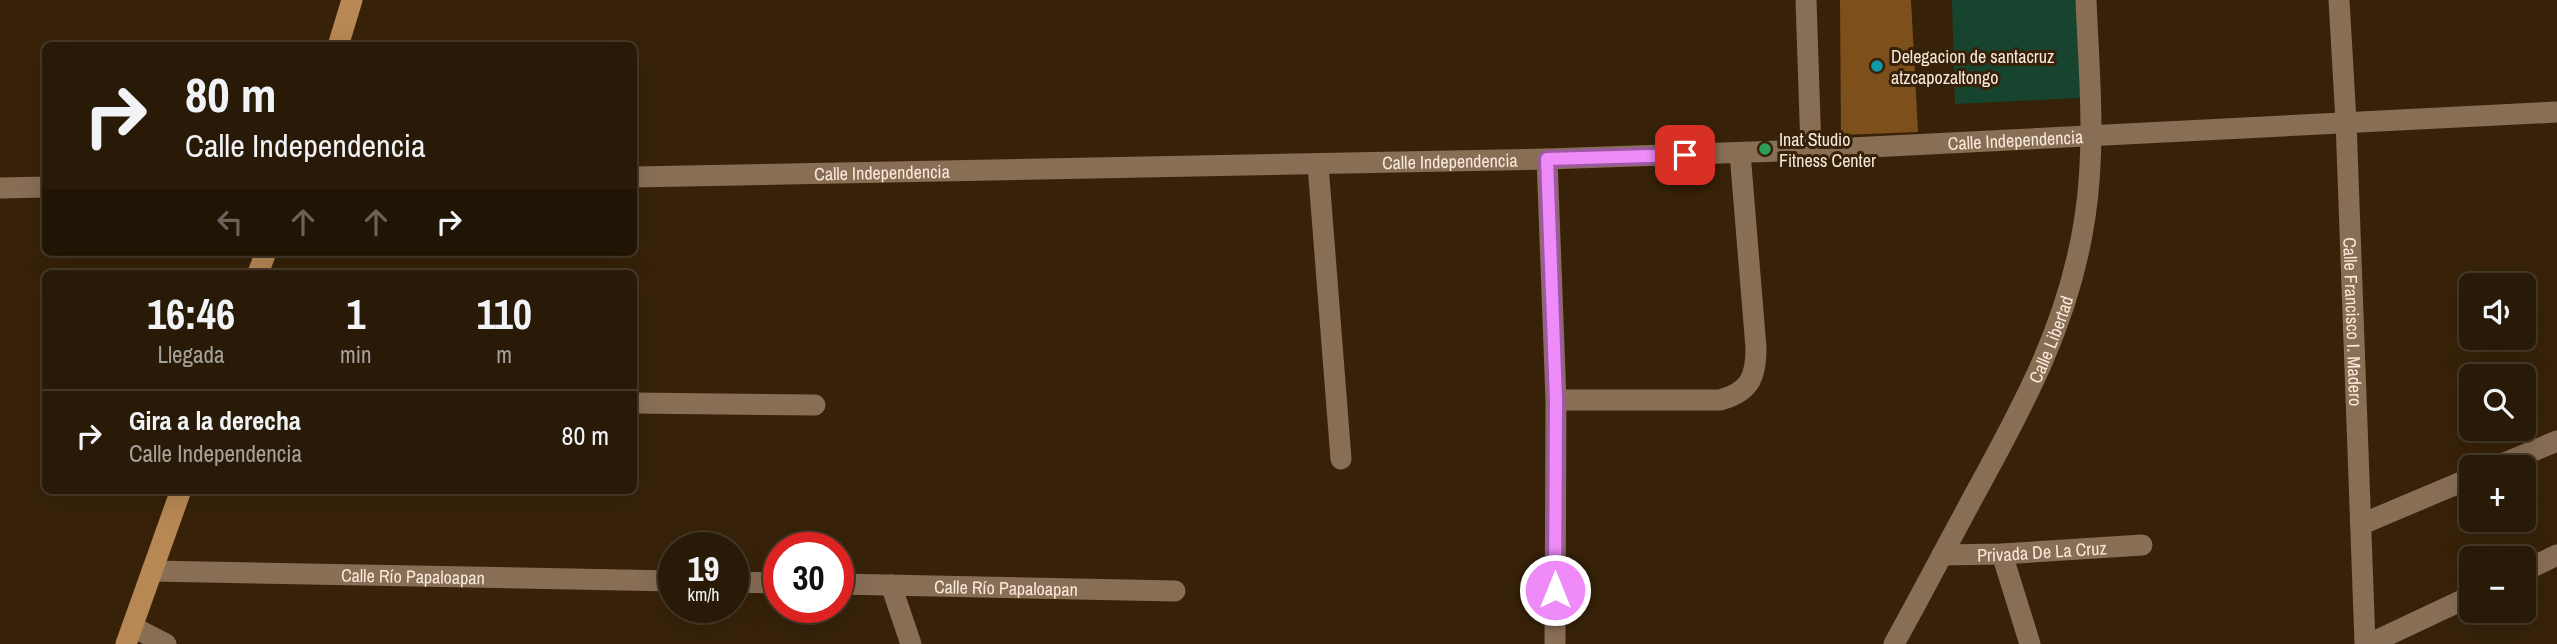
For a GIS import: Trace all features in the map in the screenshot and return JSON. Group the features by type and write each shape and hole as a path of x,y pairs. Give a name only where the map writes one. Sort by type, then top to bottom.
{"main road":[{"path":"339,42 352,0"},
{"path":"130,636 180,494"}],"street":[{"path":"1806,0 1811,150"},
{"name":"Calle Libertad","path":"1894,644 2028,397 2052,339 2073,277 2085,215 2091,136 2086,0"},
{"name":"Calle Francisco I. Madero","path":"2339,0 2367,644"},
{"name":"Calle Independencia","path":"637,177 1740,153 2557,112"},
{"path":"1556,400 1720,400 1734,396 1746,388 1756,363 1756,348 1740,153"},
{"path":"1547,159 1556,400 1555,644"},
{"path":"1318,164 1341,459"},
{"path":"0,188 42,187"},
{"path":"637,403 815,405"},
{"path":"2524,455 2557,441"},
{"path":"2362,524 2459,483"},
{"name":"Privada De La Cruz","path":"1942,555 2142,545"},
{"path":"2002,554 2030,644"},
{"path":"2536,565 2557,555"},
{"name":"Calle Río Papaloapan","path":"152,571 658,581"},
{"name":"Calle Río Papaloapan","path":"854,584 1175,591"},
{"path":"891,585 911,644"},
{"path":"2367,644 2459,602"},
{"path":"130,636 166,644"}],"green space":[{"path":"1952,0 2079,0 2082,98 1955,104"}],"building":[{"name":"Delegacion de santacruz atzcapozaltongo","path":"1840,0 1911,0 1918,132 1841,135"}],"place":[{"name":"Delegacion de santacruz atzcapozaltongo","path":"1877,66"},
{"name":"Inat Studio Fitness Center","path":"1765,149"}],"route":[{"path":"1555,590 1556,400 1547,159 1685,155"}]}
